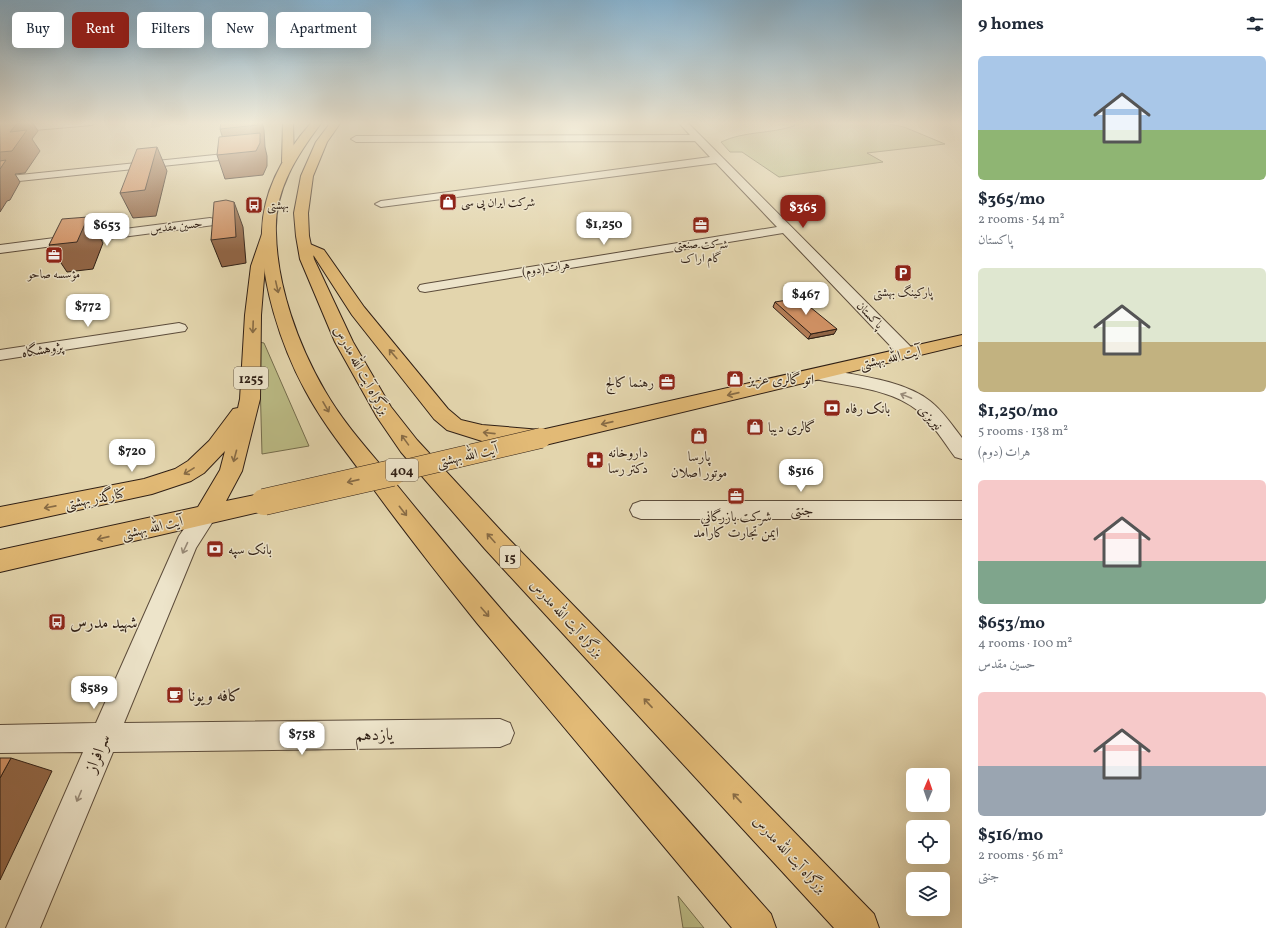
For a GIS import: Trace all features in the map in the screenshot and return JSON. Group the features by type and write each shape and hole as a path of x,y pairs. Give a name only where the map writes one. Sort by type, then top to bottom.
{"main road":[{"path":"287,165 278,186 271,211 269,234 275,278 282,312 308,376 335,422 442,562 757,928"},
{"name":"بزرگراه آیت الله مدرس","path":"312,165 305,188 301,214 307,259 344,342 384,412 409,446 499,546 860,928"},
{"name":"1255","path":"206,515 231,471 250,399 253,315 258,266 269,234"},
{"path":"305,246 319,253 358,311 441,414 454,425 482,433 541,438"},
{"name":"آیت الله بهشتی","path":"0,561 264,502 962,340"},
{"name":"کنارگذر بهشتی","path":"0,517 144,488 183,475 196,467 217,447 250,399"}],"street":[{"path":"0,180 140,165"},
{"path":"381,204 678,165"},
{"name":"پاکستان","path":"724,165 907,353"},
{"name":"حسین مقدس","path":"0,249 210,222"},
{"name":"هرات (دوم)","path":"425,288 787,229"},
{"name":"پژوهشگاه","path":"0,355 179,328"},
{"name":"آیت الله بهشتی","path":"818,374 846,380"},
{"name":"نیریزی","path":"846,380 893,391 917,401 929,411 962,452"},
{"name":"جنتی","path":"641,510 962,510"},
{"name":"سرافراز","path":"23,928 187,543 206,515"},
{"name":"یازدهم","path":"0,739 500,733"}],"green space":[{"path":"762,165 860,165 779,177"},
{"path":"259,342 264,343 309,446 262,454"},
{"path":"678,896 704,928 683,928"}],"building":[{"path":"131,165 152,165 145,190 120,193"},
{"path":"226,200 234,202 236,237 211,240 214,202"},
{"path":"88,217 77,242 49,245 62,219"},
{"path":"799,298 837,329 811,334 775,302"},
{"path":"0,758 11,758 0,778"}],"place":[{"name":"شرکت ایران پی سی","path":"448,202"},
{"name":"بهشتی","path":"254,205"},
{"name":"شرکت صنعتی گام اراک","path":"701,225"},
{"name":"مؤسسه صاحو","path":"54,255"},
{"name":"پارکینگ بهشتی","path":"903,273"},
{"name":"اتو گالری عزیز","path":"735,379"},
{"name":"رهنما کالج","path":"667,382"},
{"name":"بانک رفاه","path":"832,408"},
{"name":"گالری دیبا","path":"755,427"},
{"name":"پارسا موتور اصلان","path":"699,436"},
{"name":"داروخانه دکتر رسا","path":"595,460"},
{"name":"شرکت بازرگانی ایمن تجارت کارآمد","path":"736,496"},
{"name":"بانک سپه","path":"215,549"},
{"name":"شهید مدرس","path":"57,622"},
{"name":"کافه ویونا","path":"175,695"}]}
